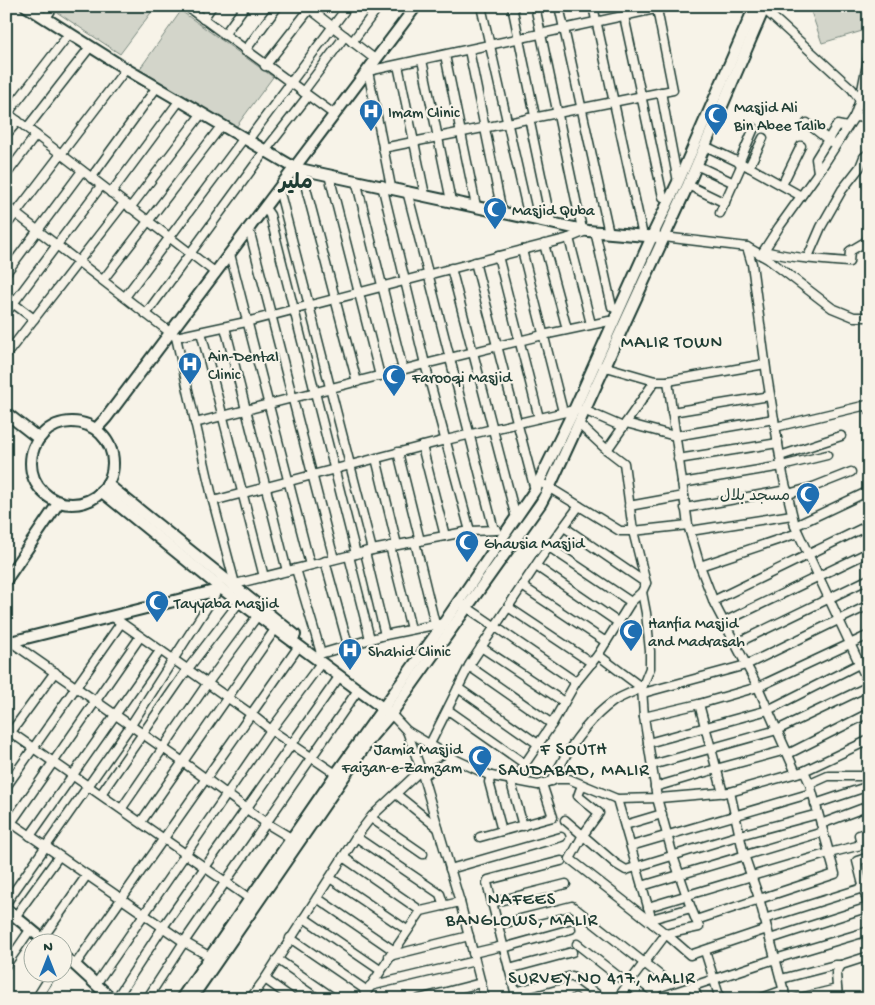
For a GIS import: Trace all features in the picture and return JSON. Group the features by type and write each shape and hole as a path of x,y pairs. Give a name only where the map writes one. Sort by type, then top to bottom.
{"street":[{"path":"26,6 126,69 298,169 386,186 551,224 747,248 762,253 787,256 849,262 850,251 867,241 869,234"},
{"path":"45,19 54,6"},
{"path":"186,6 335,116"},
{"path":"202,19 212,6"},
{"path":"224,35 245,6"},
{"path":"245,51 278,6"},
{"path":"125,297 348,6"},
{"path":"352,42 379,6"},
{"path":"96,429 173,335 230,254 280,189 298,169 416,6"},
{"path":"481,6 528,218"},
{"path":"512,6 551,224"},
{"path":"535,6 557,112 589,230 612,307 618,310"},
{"path":"559,6 609,232"},
{"path":"593,6 613,101 647,236"},
{"path":"368,71 564,29 629,12 669,6"},
{"path":"265,66 309,7 376,60"},
{"path":"191,999 214,959 295,840 336,774 389,709 463,604 541,502 586,411 603,366 664,237 683,183 728,78 762,7 852,89 860,100"},
{"path":"383,148 673,90 657,9"},
{"path":"629,12 642,96 663,197 669,200"},
{"path":"69,34 7,112 90,178 216,273"},
{"path":"146,314 306,94 345,36"},
{"path":"27,128 90,47"},
{"path":"469,50 502,212"},
{"path":"762,253 854,117 860,100 869,54"},
{"path":"445,55 476,206"},
{"path":"422,60 451,201"},
{"path":"398,65 425,195"},
{"path":"6,226 126,69"},
{"path":"368,71 383,148 386,186 404,280 470,531"},
{"path":"295,840 372,736 440,624 463,604 507,531 537,486 614,321 647,236 669,200 696,165 728,78"},
{"path":"90,178 157,87"},
{"path":"662,92 683,183"},
{"path":"111,193 180,100"},
{"path":"6,355 78,261 127,206 202,113"},
{"path":"854,117 869,118"},
{"path":"6,136 18,121"},
{"path":"807,123 835,145"},
{"path":"103,280 222,125"},
{"path":"818,172 816,159 837,125 847,127"},
{"path":"743,165 754,128"},
{"path":"6,175 36,135"},
{"path":"720,213 743,165 763,138"},
{"path":"704,146 801,196"},
{"path":"782,185 800,146"},
{"path":"808,257 821,227 842,190 860,167 864,157 869,153"},
{"path":"696,165 734,183"},
{"path":"298,169 335,299 356,382"},
{"path":"6,273 82,171"},
{"path":"329,175 380,376"},
{"path":"356,180 403,370"},
{"path":"683,183 725,203"},
{"path":"6,313 101,186"},
{"path":"280,189 351,464 385,635"},
{"path":"407,191 494,530"},
{"path":"6,206 173,335 196,423 213,501 228,589 240,601 299,646 321,657 339,677 389,709"},
{"path":"265,208 270,215 335,469 370,639"},
{"path":"249,229 334,559"},
{"path":"173,335 201,332 271,316 429,273 569,238 589,230"},
{"path":"569,238 591,324"},
{"path":"544,244 567,330"},
{"path":"652,765 777,730 869,685 863,667 818,577 792,515 770,396 752,264 747,248"},
{"path":"522,250 563,412"},
{"path":"762,253 832,308 854,317 869,317"},
{"path":"230,254 310,565"},
{"path":"498,256 539,418"},
{"path":"475,262 517,423 537,486"},
{"path":"451,268 516,518"},
{"path":"6,298 34,319"},
{"path":"196,423 543,334 614,321"},
{"path":"225,327 287,571"},
{"path":"201,332 264,577"},
{"path":"603,366 655,381 668,381 765,364"},
{"path":"607,450 655,381"},
{"path":"668,381 685,508 700,566 713,601 758,687 787,752 810,784 835,874 696,920"},
{"path":"672,412 770,396"},
{"path":"213,501 398,452 574,410 586,411 624,425 675,436 775,423 867,405 869,410"},
{"path":"6,413 38,438"},
{"path":"71,421 84,423 96,429 110,447 113,458 112,469 104,488 94,497 83,502 71,504 59,502 47,496 38,488 32,476 30,463 32,450 38,438 58,424 71,421"},
{"path":"512,779 525,764 552,724 576,682 598,655 631,602 642,592 646,583 632,531 624,463 579,424"},
{"path":"780,456 841,436"},
{"path":"678,459 778,443"},
{"path":"422,446 445,536"},
{"path":"398,452 418,541 440,624"},
{"path":"682,483 782,466 827,455"},
{"path":"376,458 412,629"},
{"path":"685,508 813,487 851,472"},
{"path":"537,486 549,488 620,531 689,528 792,515"},
{"path":"104,488 228,589 389,709 407,732 422,772 460,902 485,999"},
{"path":"700,566 797,530 869,491"},
{"path":"629,506 684,496"},
{"path":"6,580 59,502"},
{"path":"430,744 469,666 508,606 579,506"},
{"path":"713,601 869,524"},
{"path":"564,527 646,583"},
{"path":"8,642 117,620 264,577 369,551 470,531 507,531"},
{"path":"549,547 631,602"},
{"path":"724,622 869,552"},
{"path":"326,561 348,645"},
{"path":"536,566 618,623"},
{"path":"296,569 321,657"},
{"path":"736,644 828,598 869,580"},
{"path":"522,586 606,642"},
{"path":"6,903 131,725 173,660 228,589"},
{"path":"617,999 666,934 699,928 673,856 655,787 644,717 643,691 650,668 650,651 642,592"},
{"path":"101,794 187,670 240,601"},
{"path":"463,604 576,682"},
{"path":"552,781 562,761 586,728 615,701 643,691 746,665 869,605"},
{"path":"508,606 592,663"},
{"path":"122,808 207,684 258,615"},
{"path":"117,620 336,774"},
{"path":"6,787 76,687 117,620"},
{"path":"96,984 321,657 348,645 385,635 440,624"},
{"path":"140,822 276,628"},
{"path":"644,717 758,687 869,635"},
{"path":"140,637 97,701 9,821 184,942 214,959"},
{"path":"8,642 97,701 266,823 295,840"},
{"path":"75,965 299,646"},
{"path":"481,647 564,702"},
{"path":"30,836 160,651"},
{"path":"598,655 643,691"},
{"path":"469,666 552,724"},
{"path":"648,743 768,710 863,667"},
{"path":"55,672 8,733 34,747 254,901"},
{"path":"116,999 163,927 206,869 339,677"},
{"path":"458,688 538,744"},
{"path":"146,999 358,690"},
{"path":"698,704 716,769 735,815 744,854 759,898 786,999"},
{"path":"448,710 525,764"},
{"path":"655,787 716,769 787,752 869,714"},
{"path":"407,732 454,759 491,776 538,785 557,779 569,779 617,799 726,793 800,772 869,740"},
{"path":"250,999 265,979 356,837 371,818 422,772 454,759"},
{"path":"491,776 488,782 502,831"},
{"path":"810,784 828,776 868,779"},
{"path":"512,779 523,826"},
{"path":"815,804 868,779"},
{"path":"480,837 553,817 542,784"},
{"path":"582,785 578,796 600,813 570,859 652,922 690,955 767,929"},
{"path":"631,846 812,793"},
{"path":"396,794 438,828"},
{"path":"617,799 652,922"},
{"path":"642,886 822,828 869,806"},
{"path":"625,825 662,814"},
{"path":"565,820 626,870 740,835 818,814"},
{"path":"371,818 423,854"},
{"path":"648,907 860,845 859,835 869,832"},
{"path":"356,837 440,894 444,906"},
{"path":"450,868 561,837"},
{"path":"29,932 8,916 59,856"},
{"path":"343,857 421,911"},
{"path":"770,939 869,908 864,884 856,861 869,857"},
{"path":"561,861 488,880 487,883 497,925 516,995 572,976 603,999"},
{"path":"48,932 87,875"},
{"path":"330,878 407,930"},
{"path":"492,904 566,884"},
{"path":"764,919 864,884"},
{"path":"317,898 391,953 469,936"},
{"path":"367,994 391,953 421,911 460,902"},
{"path":"497,925 572,906 662,977"},
{"path":"652,922 691,908"},
{"path":"304,918 380,970"},
{"path":"367,994 503,947 570,929"},
{"path":"664,999 663,996 714,979 869,931"},
{"path":"290,938 367,994"},
{"path":"6,965 22,942"},
{"path":"577,944 647,999"},
{"path":"705,951 720,999"},
{"path":"509,969 572,952"},
{"path":"781,979 869,956"},
{"path":"181,999 214,959"},
{"path":"278,959 335,999"},
{"path":"72,963 112,999"},
{"path":"838,999 836,974 841,964"},
{"path":"72,967 105,999"},
{"path":"265,979 293,999"},
{"path":"36,999 47,982"},
{"path":"419,999 481,983"},
{"path":"694,986 698,999"},
{"path":"796,999 837,989"},
{"path":"759,999 784,990"}],"shaded area":[{"path":"58,6 156,6 120,54 55,11"},
{"path":"809,6 869,6 869,29 822,43"},
{"path":"181,11 273,77 236,127 139,70"}],"place":[{"name":"Imam Clinic","path":"371,132"},
{"name":"Masjid Ali Bin Abee Talib","path":"716,136"},
{"name":"Masjid Quba","path":"495,230"},
{"name":"Ain-Dental Clinic","path":"190,385"},
{"name":"Farooqi Masjid","path":"394,397"},
{"name":"مسجد بلال","path":"808,515"},
{"name":"Ghausia Masjid","path":"467,563"},
{"name":"Tayyaba Masjid","path":"157,623"},
{"name":"Hanfia Masjid and Madrasah","path":"631,652"},
{"name":"Shahid Clinic","path":"350,671"},
{"name":"Jamia Masjid Faizan-e-Zamzam","path":"480,778"}],"district":[{"name":"ملیر","path":"296,181"},
{"name":"MALIR TOWN","path":"672,341"},
{"name":"F SOUTH SAUDABAD, MALIR","path":"574,758"},
{"name":"NAFEES BANGLOWS, MALIR","path":"522,908"},
{"name":"SURVEY NO 417, MALIR","path":"602,977"}]}
